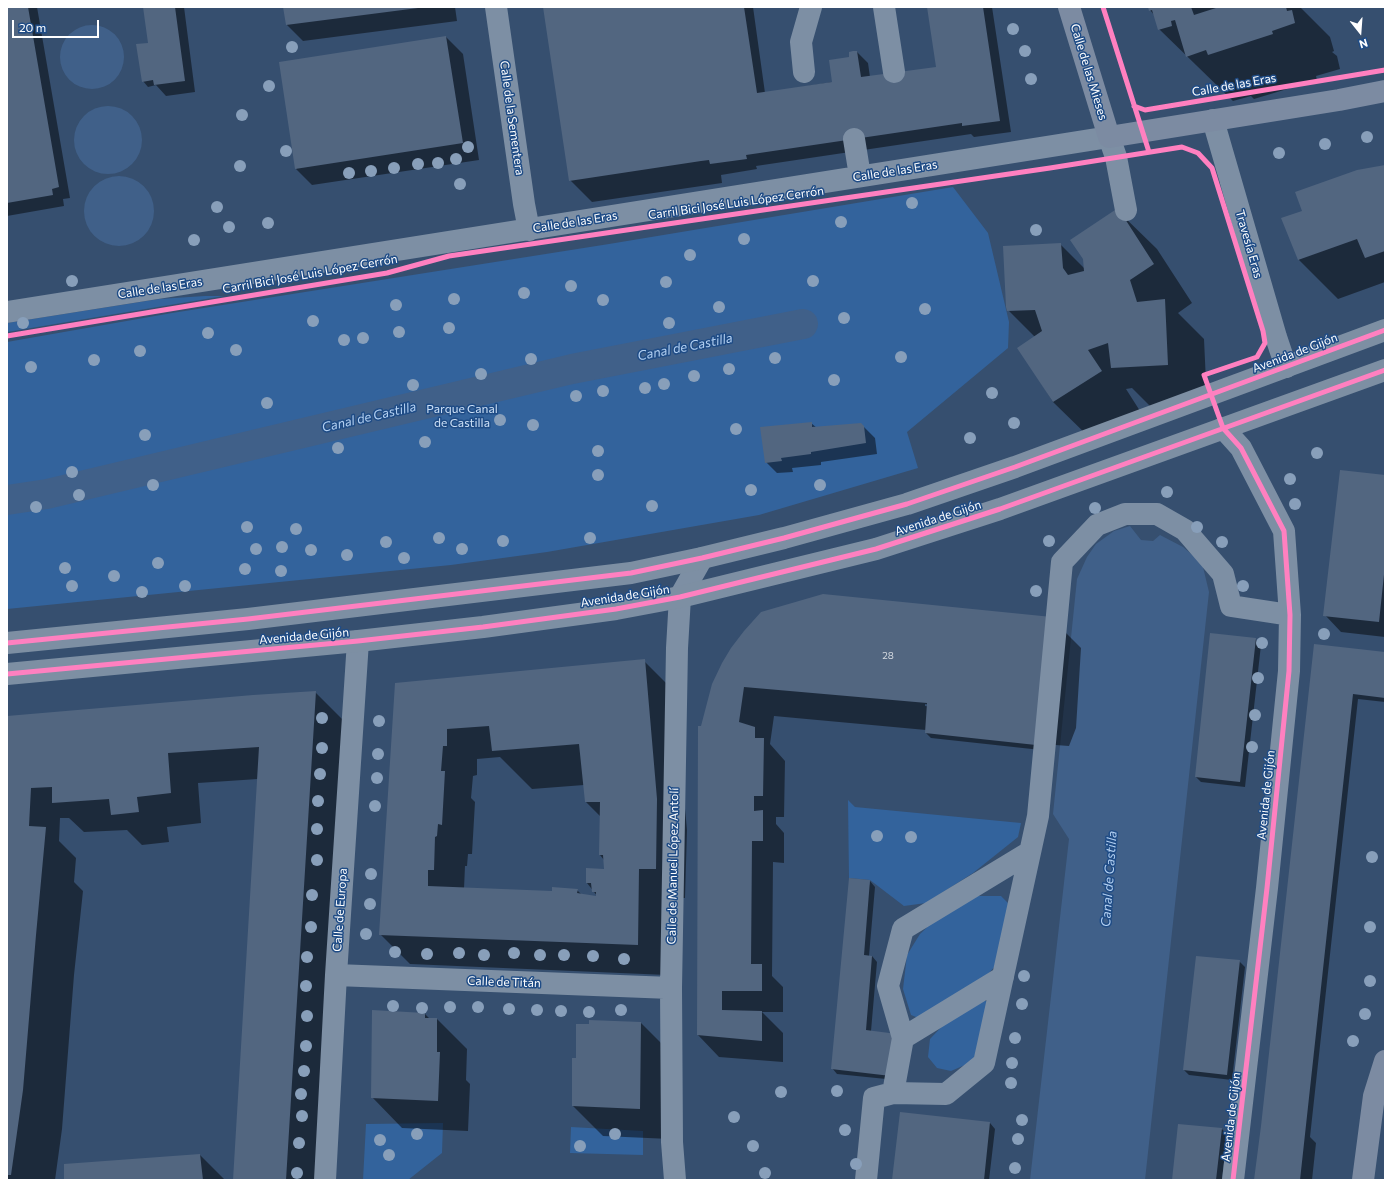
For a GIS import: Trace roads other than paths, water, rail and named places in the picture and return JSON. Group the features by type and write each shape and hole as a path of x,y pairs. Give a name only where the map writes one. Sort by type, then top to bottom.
{"highway":[{"name":"Avenida de Gijón","path":"7,643 248,619 592,578 631,573 702,558 784,538 907,504 1015,467 1385,330"},
{"name":"Avenida de Gijón","path":"7,674 358,641 483,627 616,609 680,597 876,549 1000,508 1385,370"}],"main road":[{"name":"Calle de las Mieses","path":"1069,7 1109,137"},
{"name":"Calle de las Eras","path":"1109,137 1385,91"},
{"path":"1363,1180 1374,1096 1385,1061"}],"street":[{"name":"Calle de la Sementera","path":"496,7 529,230"},
{"path":"804,72 801,42 811,7"},
{"path":"884,7 894,72"},
{"name":"Travesía Eras","path":"1213,120 1271,322 1286,367"},
{"name":"Calle de las Eras","path":"7,312 1109,137"},
{"path":"1109,137 1116,157 1126,210"},
{"path":"854,139 860,176"},
{"name":"Avenida de Gijón","path":"1223,428 1241,448 1284,531 1290,615 1289,671 1267,888 1233,1180"},
{"path":"866,1180 874,1098 893,1092 946,1094 984,1063 1038,816 1062,562 1097,525 1125,514 1157,514 1185,530 1223,574 1231,606 1290,615"},
{"name":"Calle de Manuel López Antolí","path":"674,1180 672,1142 671,988 677,648 680,597 702,558"},
{"name":"Calle de Europa","path":"325,1180 336,975 358,641"},
{"path":"893,1092 904,1038 888,986 903,929 1030,852"},
{"name":"Calle de Titán","path":"336,975 671,988"},
{"path":"904,1038 1003,977"}],"water":[{"path":"86,25 98,25 115,34 122,45 124,57 122,69 115,80 98,89 86,89 74,84 65,75 60,63 60,51 65,39 74,30"},
{"path":"101,106 115,106 127,111 137,121 142,133 142,147 137,159 127,169 115,174 101,174 89,169 79,159 74,147 74,133 79,121 89,111"},
{"path":"119,176 132,179 144,186 151,198 154,211 151,224 144,236 132,243 119,246 106,243 94,236 87,224 84,211 87,198 94,186 106,179"},
{"path":"1130,526 1141,540 1153,541 1160,535 1183,547 1202,563 1209,592 1145,1180 1030,1180 1069,839 1053,814 1077,579 1087,557 1096,544 1114,531"}],"waterway":[{"name":"Canal de Castilla","path":"7,500 47,494 572,369 803,324"}],"park label":[{"name":"Parque Canal de Castilla","path":"462,416"}]}
